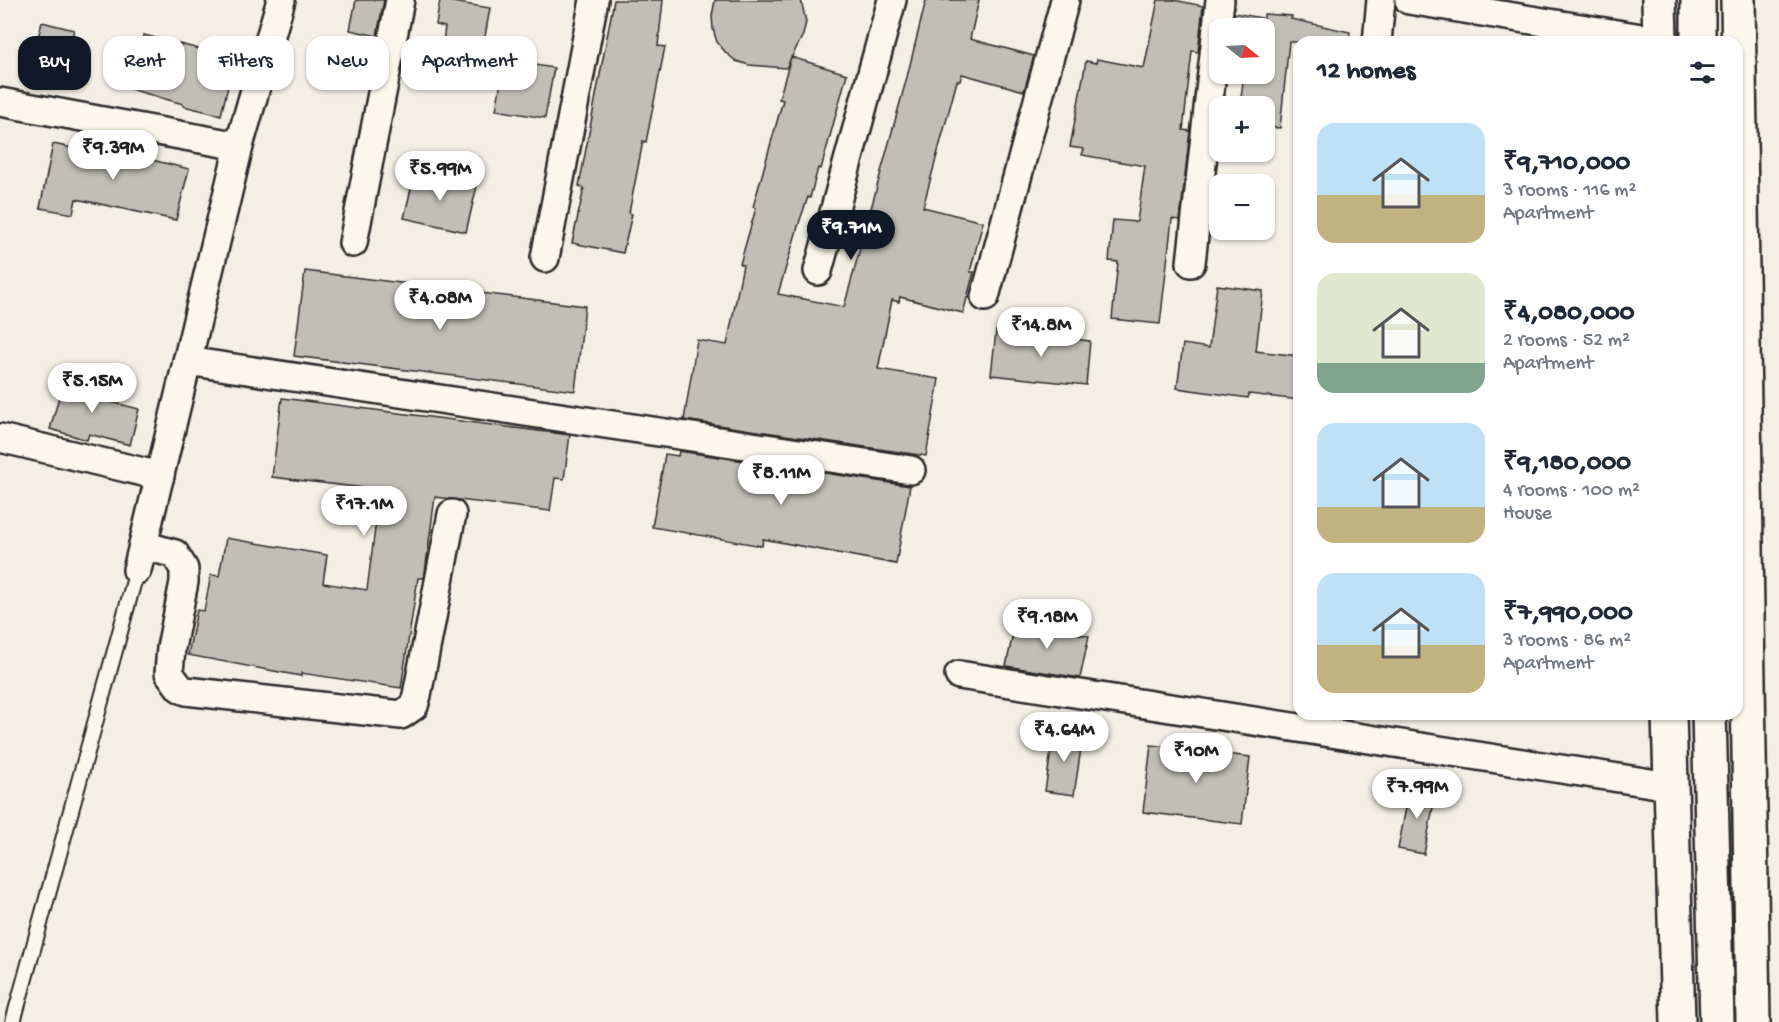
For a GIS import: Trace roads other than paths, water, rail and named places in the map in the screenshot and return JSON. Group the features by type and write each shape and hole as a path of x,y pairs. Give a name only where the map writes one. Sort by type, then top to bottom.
{"main road":[{"path":"1659,0 1660,36"},
{"path":"1698,0 1698,36"},
{"path":"1738,0 1739,36"},
{"path":"1743,350 1753,1022"},
{"path":"1669,720 1678,1022"},
{"path":"1709,720 1717,1022"}],"street":[{"path":"281,0 239,146 140,557 175,554 184,569 184,582 171,648 169,673 180,688 186,691 401,715 414,705 417,695 452,514"},
{"path":"353,243 400,0"},
{"path":"545,258 594,0"},
{"path":"818,270 892,0"},
{"path":"986,297 1065,0"},
{"path":"1191,263 1220,0"},
{"path":"1378,36 1381,0"},
{"path":"1409,0 1624,36"},
{"path":"0,102 239,146"},
{"path":"187,361 911,470"},
{"path":"0,438 160,476"},
{"path":"959,675 1670,786"}],"lane":[{"path":"13,1022 140,557"}]}
